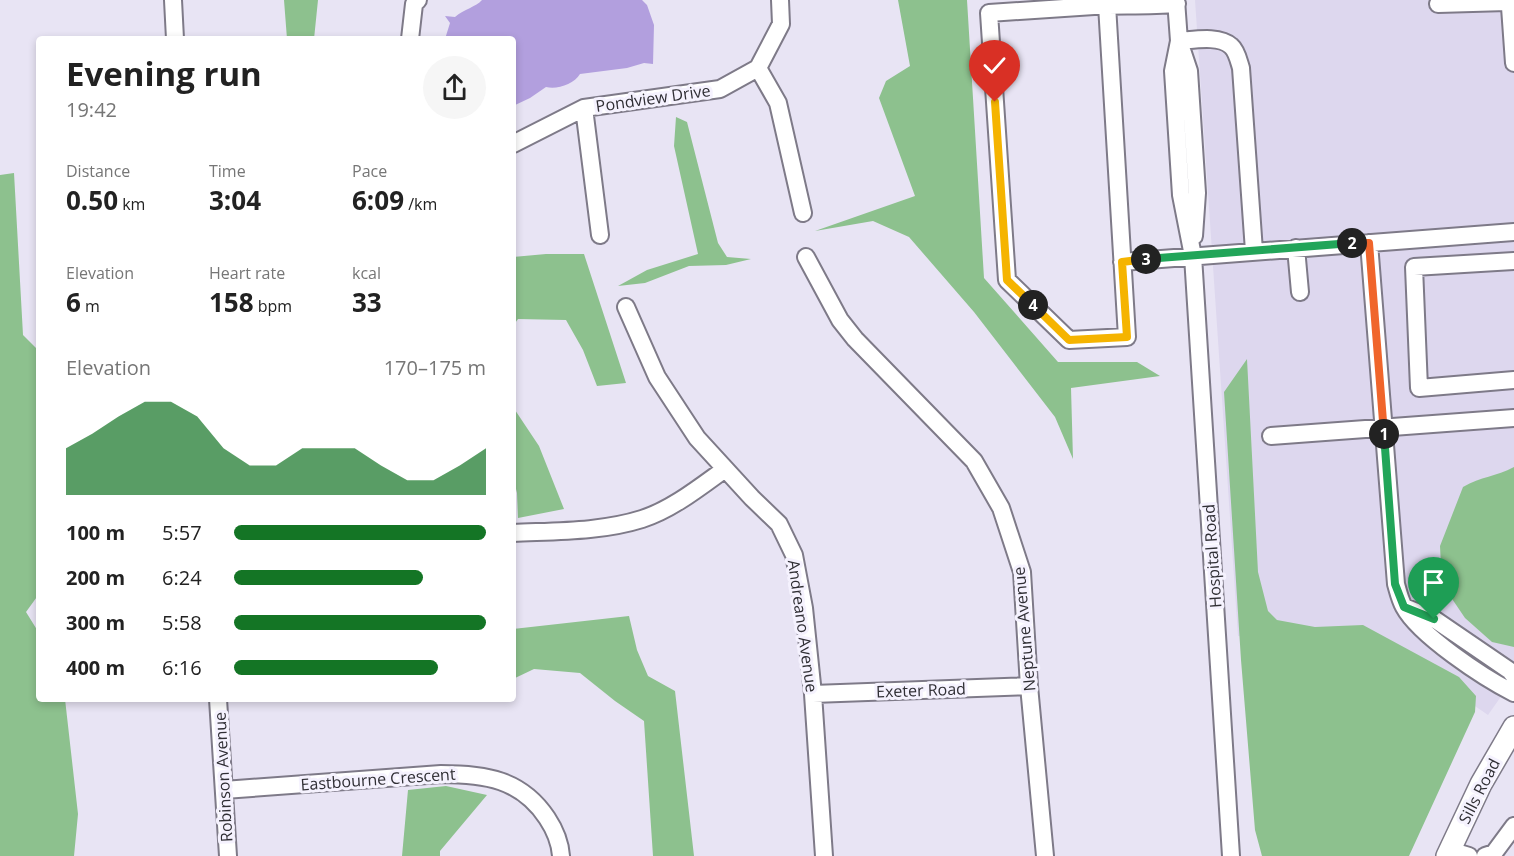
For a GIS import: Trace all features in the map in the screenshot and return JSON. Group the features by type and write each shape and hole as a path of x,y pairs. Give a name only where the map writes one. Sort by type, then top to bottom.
{"main road":[{"name":"Sills Road","path":"1455,854 1481,784 1514,727"}],"street":[{"path":"172,0 175,36"},
{"path":"410,36 414,4 418,0"},
{"path":"780,0 781,24 758,68 778,103 803,213"},
{"path":"1107,5 1127,337 1069,340 1007,280 989,14 1107,5 1126,7 1176,2"},
{"name":"Hospital Road","path":"1176,2 1179,41 1173,71 1181,195 1193,256 1232,856"},
{"path":"1438,4 1507,2 1510,7 1514,63"},
{"path":"1179,41 1217,40 1231,46 1237,55 1241,68 1254,251"},
{"name":"Pondview Drive","path":"516,142 584,108 720,89 758,68"},
{"path":"584,108 600,235"},
{"path":"1122,262 1514,232"},
{"path":"1369,243 1395,584 1404,607 1425,634 1500,686 1514,693"},
{"path":"1296,248 1300,292"},
{"name":"Neptune Avenue","path":"806,257 840,320 881,368 974,461 1001,508 1022,572 1029,686 1046,856"},
{"path":"1514,261 1414,267 1419,388 1514,380"},
{"name":"Andreano Avenue","path":"626,307 657,377 697,438 778,524 794,555 804,608 813,694 824,856"},
{"path":"1271,436 1514,418"},
{"path":"516,533 582,529 643,519 686,497 725,469"},
{"path":"1404,607 1434,619 1514,676"},
{"name":"Exeter Road","path":"813,694 1029,686"},
{"name":"Robinson Avenue","path":"218,702 228,856"},
{"name":"Eastbourne Crescent","path":"224,790 470,774 503,781 523,791 538,804 554,829 561,845 561,856"},
{"path":"1485,856 1494,853 1514,826"}],"shaded area":[{"path":"482,0 642,0 647,5 654,25 653,64 644,63 627,68 580,74 570,83 555,88 546,87 516,105 516,36 446,36 450,23 445,16 455,17"},
{"path":"1195,0 1514,0 1514,678 1488,715 1377,639 1364,633 1238,636"}],"green space":[{"path":"284,0 318,0 314,36 287,36"},
{"path":"898,0 967,0 984,278 1058,362 1137,362 1160,376 1071,388 1073,459 1055,417 974,312 909,237 873,221 815,231 915,196 879,98 886,81 910,66"},
{"path":"676,117 687,122 718,243 727,257 751,259 726,265 689,266 645,283 618,286 647,270 698,254 674,146"},
{"path":"14,173 23,335 36,348 36,598 26,612 36,628 36,702 65,702 78,814 74,856 0,856 0,175"},
{"path":"584,254 626,383 597,386 583,350 566,320 518,319 516,322 516,257"},
{"path":"1247,359 1258,572 1268,611 1277,620 1315,627 1363,625 1459,677 1476,696 1475,712 1409,856 1262,856 1255,830 1241,660 1224,392"},
{"path":"516,412 539,446 564,509 518,518"},
{"path":"1514,467 1514,647 1492,642 1465,618 1442,584 1440,546 1463,487"},
{"path":"629,616 637,650 648,676 675,691 694,856 653,856 644,721 580,673 534,669 516,678 516,629"},
{"path":"446,786 487,795 440,851 440,856 402,856 408,790"}],"route":[{"path":"995,102 1007,280 1069,340 1127,337 1122,262 1369,243 1395,584 1404,607 1434,619"}]}
